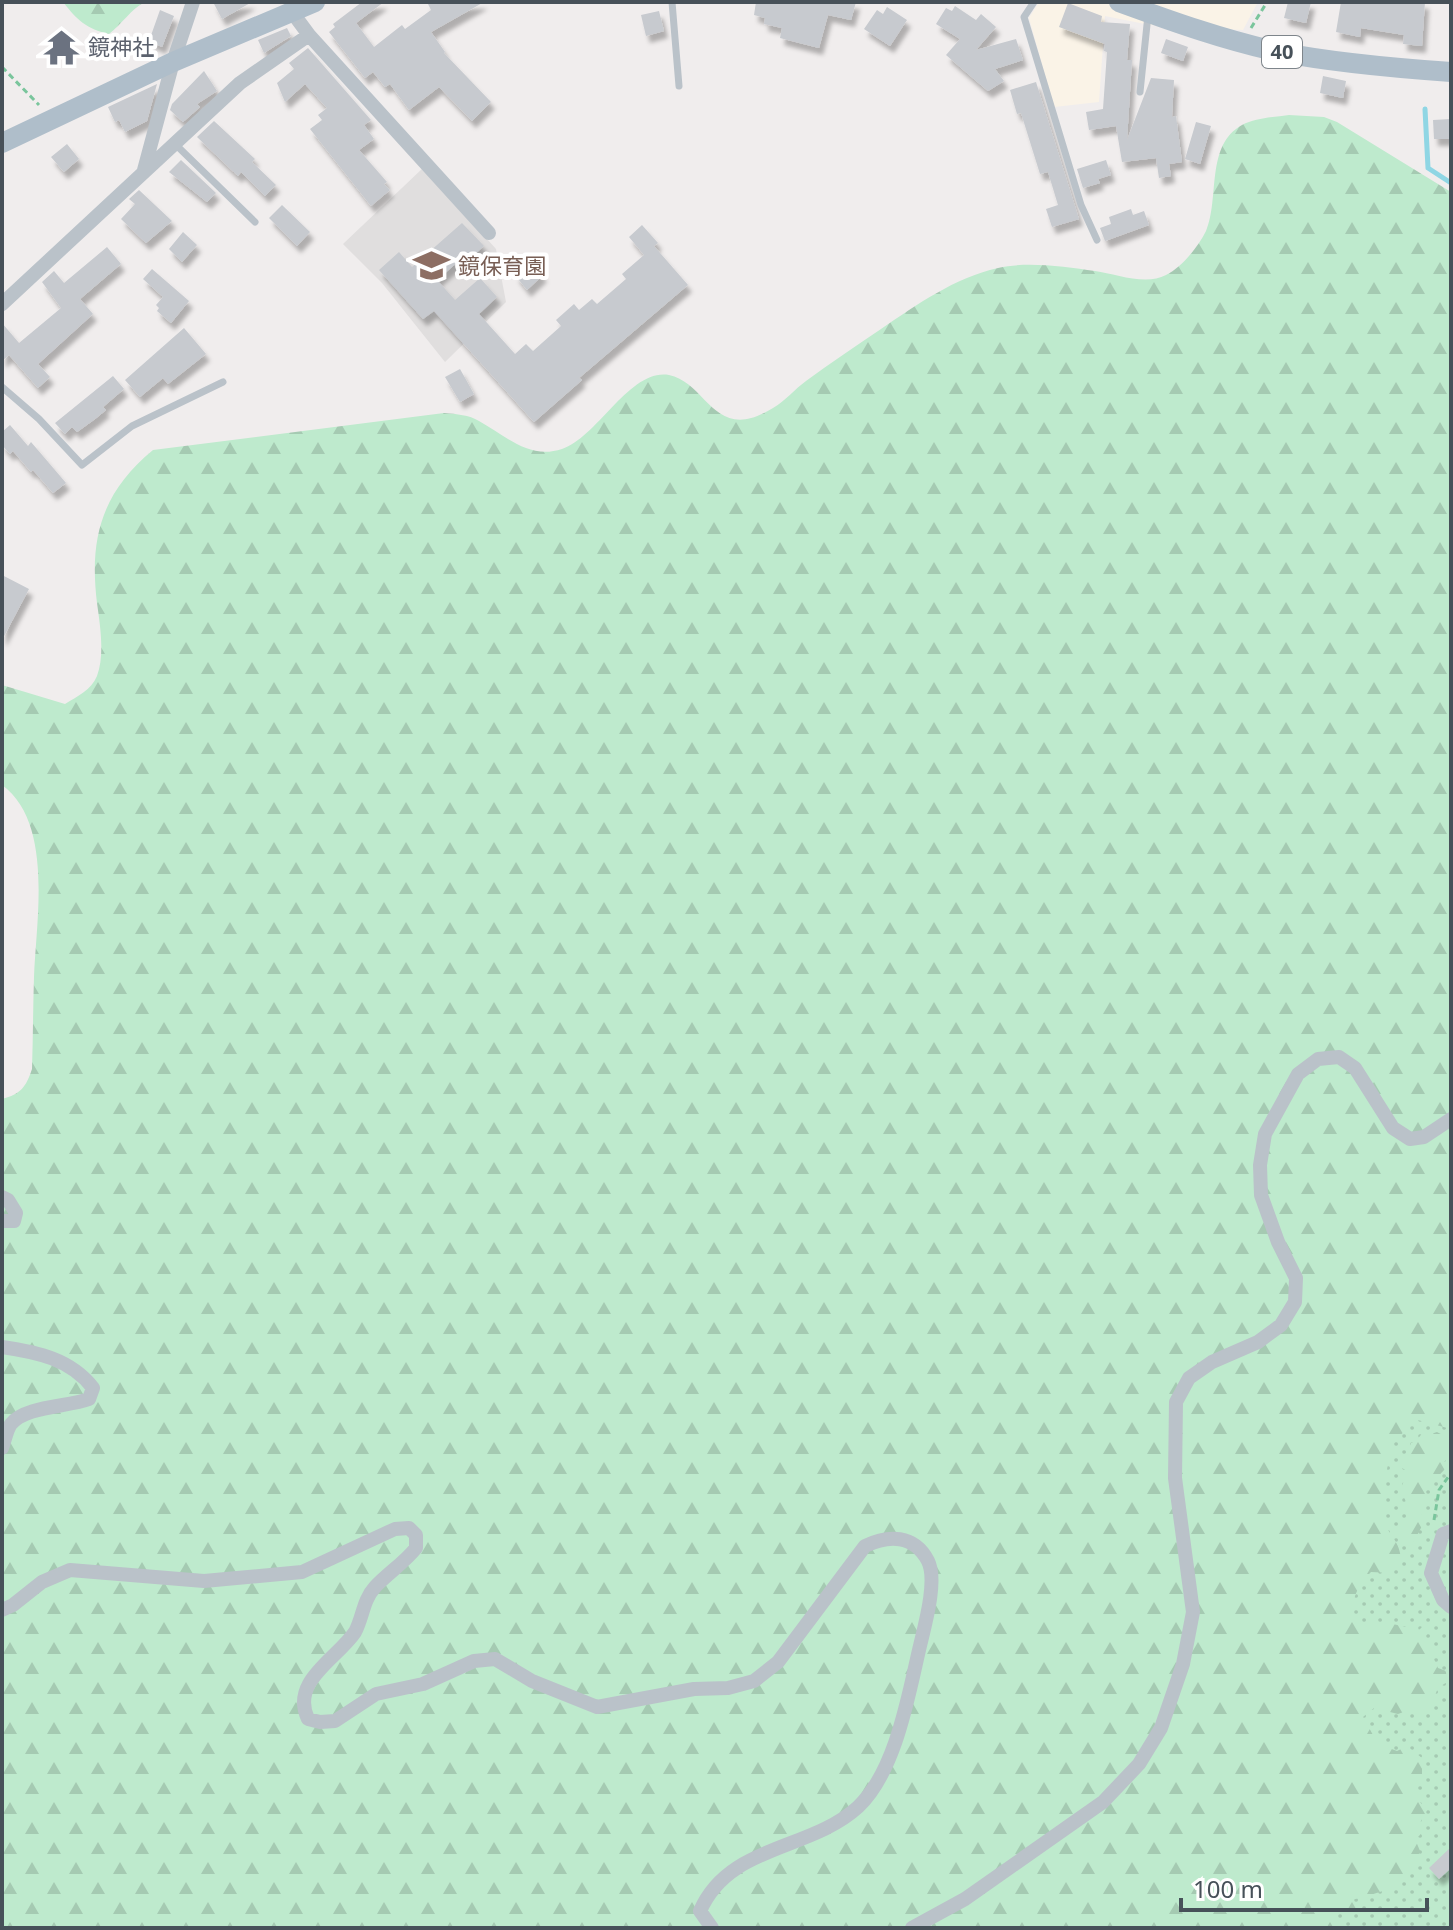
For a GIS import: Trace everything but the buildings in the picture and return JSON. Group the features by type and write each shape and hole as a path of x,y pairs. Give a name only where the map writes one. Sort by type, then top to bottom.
{"main road":[{"path":"2,143 173,62 315,2"},
{"name":"40","path":"1119,2 1185,26 1278,52 1384,67 1451,72"}],"street":[{"path":"144,170 193,2"},
{"path":"292,12 309,35 489,233"},
{"path":"2,304 240,83 309,35"},
{"path":"912,1928 965,1899 1103,1802 1139,1764 1161,1728 1183,1664 1193,1612 1175,1478 1176,1402 1189,1378 1212,1362 1258,1342 1281,1325 1295,1302 1296,1278 1278,1242 1261,1195 1260,1165 1265,1134 1298,1074 1318,1059 1339,1057 1355,1068 1393,1128 1410,1139 1424,1137 1451,1119"},
{"path":"2,1197 8,1200 16,1213 14,1221 2,1221"},
{"path":"2,1347 68,1363 83,1374 93,1388 89,1399 77,1404 25,1413 11,1424 2,1448"},
{"path":"2,1610 42,1582 70,1570 204,1581 302,1572 395,1529 409,1528 416,1535 416,1548 374,1588 365,1602 356,1630 318,1671 305,1691 303,1708 308,1719 335,1721 376,1694 423,1684 474,1661 495,1659 532,1681 597,1707 694,1689 728,1688 754,1681 778,1662 865,1546 895,1537 915,1546 927,1559 932,1573 927,1615 905,1712 893,1748 871,1791 857,1808 828,1827 755,1856 726,1874 706,1896 700,1911 712,1928"},
{"path":"1451,1531 1443,1534 1431,1573 1443,1600 1451,1607"}],"lane":[{"path":"672,2 679,86"},
{"path":"1034,2 1024,17 1081,205 1097,240"},
{"path":"1140,92 1148,12"},
{"path":"174,143 255,222"},
{"path":"2,387 39,419 82,465 132,426 223,382"}],"path":[{"path":"1243,42 1267,2"},
{"path":"2,67 52,119"},
{"path":"1439,1546 1433,1534 1439,1490 1451,1473"}],"shaded area":[{"path":"1039,2 1258,2 1243,30 1150,25 1105,16 1099,102 1054,107 1029,18"},
{"name":"鏡保育園","path":"423,168 496,249 506,302 445,362 382,283 343,244"}],"green space":[{"path":"63,2 145,2 109,34 83,23"},
{"path":"1289,115 1324,117 1337,122 1451,192 1451,1429 1414,1419 1394,1443 1385,1483 1383,1518 1398,1546 1401,1562 1392,1573 1371,1572 1366,1577 1356,1593 1351,1619 1357,1625 1379,1622 1418,1631 1424,1625 1428,1633 1424,1638 1438,1668 1446,1671 1447,1682 1438,1688 1429,1710 1409,1710 1398,1714 1374,1708 1363,1717 1378,1744 1397,1751 1407,1746 1422,1758 1422,1778 1417,1784 1420,1802 1427,1810 1420,1823 1420,1835 1415,1839 1420,1851 1408,1873 1394,1886 1352,1900 1359,1908 1349,1912 1340,1908 1334,1911 1344,1928 2,1928 2,1099 22,1089 32,1069 38,874 36,848 29,823 18,802 2,785 2,685 65,704 84,692 97,676 101,649 95,558 103,518 122,482 153,450 444,413 471,417 518,445 550,452 575,442 627,392 655,376 669,375 682,380 724,416 737,420 753,418 777,405 824,368 923,301 982,272 1034,265 1140,279 1166,275 1189,256 1206,231 1218,159 1230,134 1253,121"},
{"path":"1451,1399 1451,1928 1204,1928 1353,1435"},
{"path":"1424,1431 1431,1434 1437,1432 1448,1438 1451,1436 1451,1455 1442,1464 1445,1469 1427,1488 1421,1507 1423,1524 1412,1545 1406,1545 1398,1527 1405,1528 1408,1514 1407,1504 1400,1492 1407,1471 1402,1468 1400,1460"}],"waterway":[{"path":"1425,109 1428,168 1451,183"}],"place":[{"name":"鏡神社","path":"62,47"},
{"name":"鏡保育園","path":"432,266"}]}
